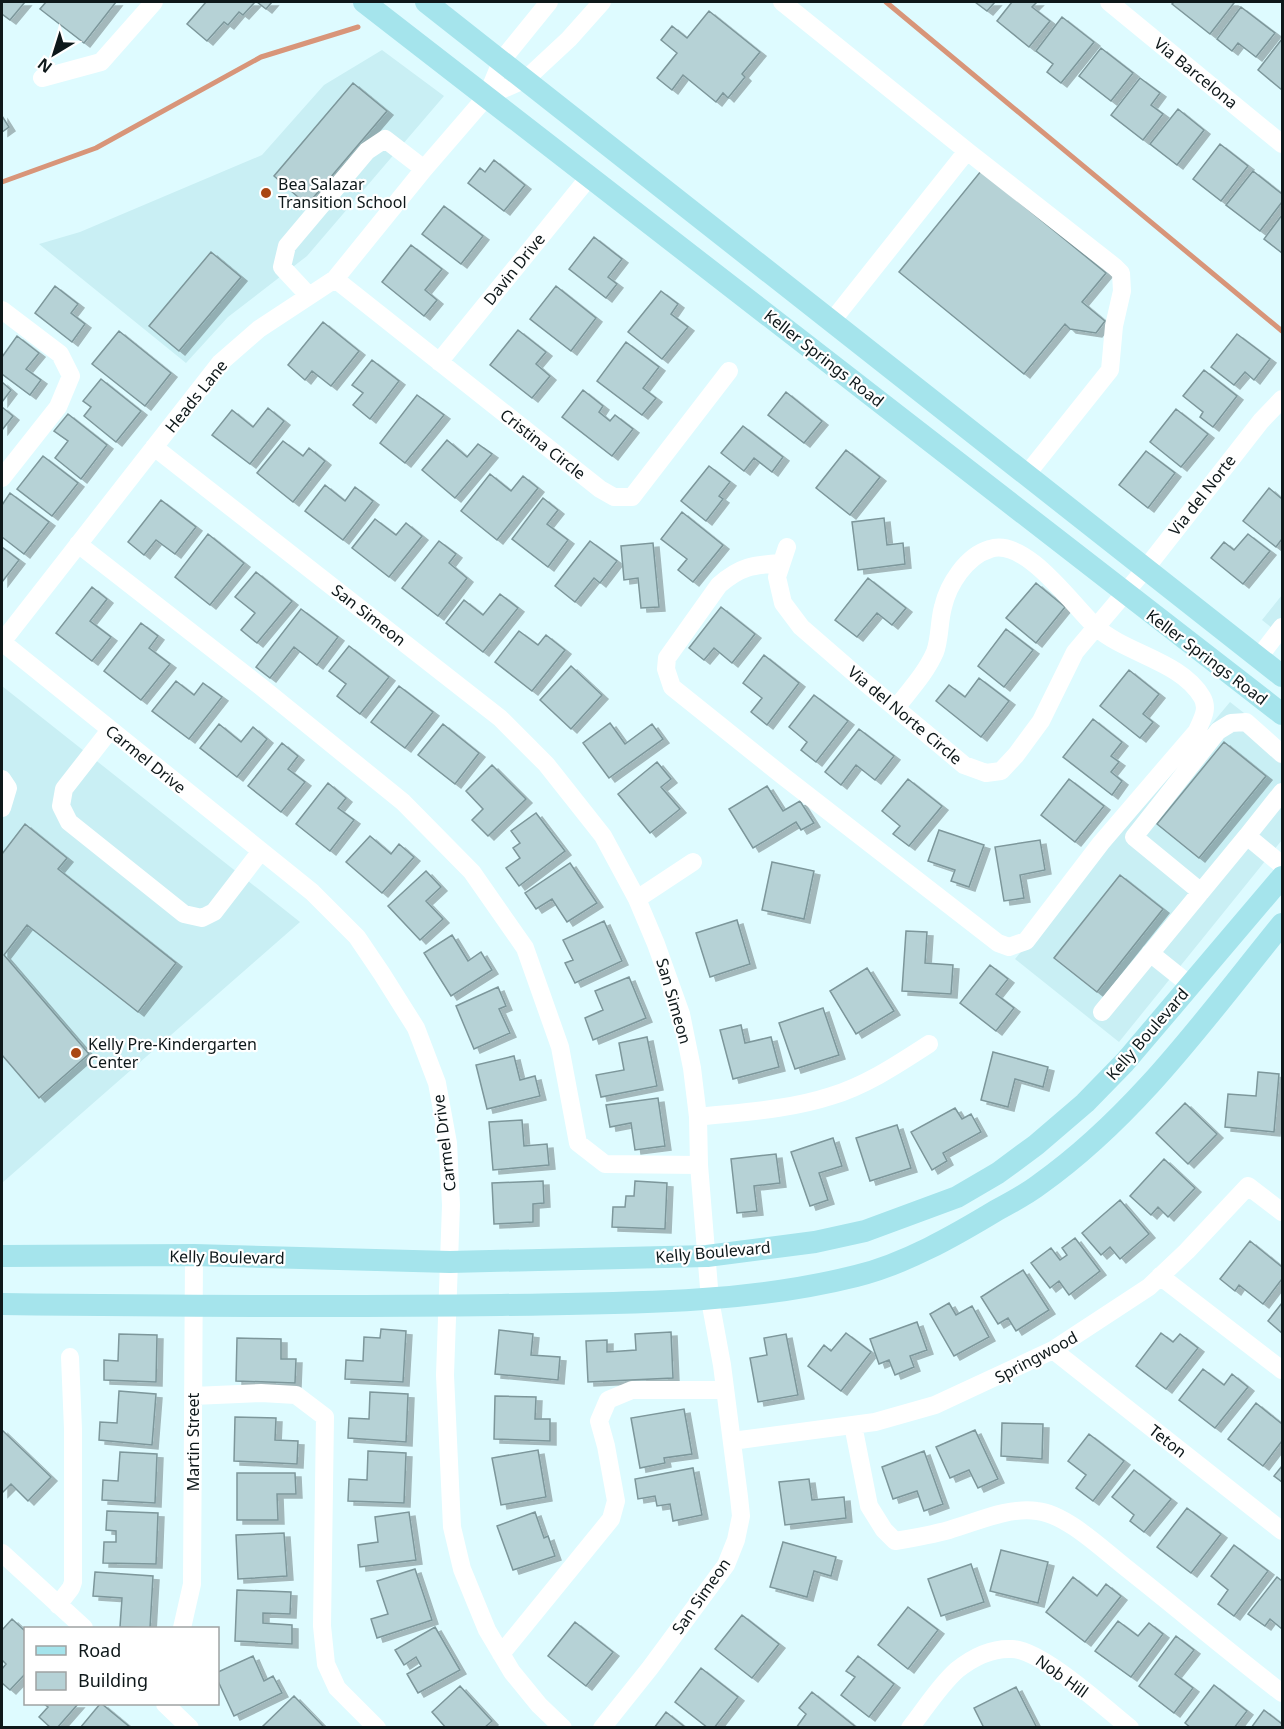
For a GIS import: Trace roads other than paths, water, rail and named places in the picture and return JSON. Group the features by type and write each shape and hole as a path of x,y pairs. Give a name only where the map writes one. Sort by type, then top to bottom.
{"main road":[{"name":"Keller Springs Road","path":"364,2 1282,714"},
{"name":"Keller Springs Road","path":"426,2 1282,676"},
{"path":"810,347 832,321"},
{"name":"Kelly Boulevard","path":"2,1256 194,1255 450,1262 707,1256 815,1242 865,1231 957,1197 998,1173 1036,1145 1085,1103 1125,1062 1282,877"},
{"name":"Kelly Boulevard","path":"2,1304 448,1305 710,1300 813,1286 860,1276 918,1253 1039,1185 1104,1132 1155,1079 1282,924"},
{"path":"1190,985 1216,1006"}],"street":[{"path":"42,78 101,62 154,2"},
{"path":"487,96 502,60 549,2"},
{"path":"487,96 526,79 569,39 602,2"},
{"path":"782,2 1120,273 1122,291 1114,326 1110,370 1027,474"},
{"name":"Via Barcelona","path":"1109,2 1282,144"},
{"name":"Heads Lane","path":"2,642 220,363 259,328 336,279 424,169 487,96"},
{"path":"309,296 282,267 287,246 367,151 386,139 424,169"},
{"path":"832,321 967,151"},
{"name":"Davin Drive","path":"438,362 590,176"},
{"name":"Cristina Circle","path":"336,279 438,362 600,489 614,497 632,497 729,371"},
{"path":"2,310 60,354 71,376 58,407 2,477"},
{"name":"Via del Norte","path":"1124,593 1261,421 1282,399"},
{"name":"San Simeon","path":"154,447 500,718 546,764 603,836 637,899 681,1014 692,1068 698,1117 699,1165 710,1300 725,1390 741,1516 736,1540 726,1565 650,1668 602,1728"},
{"path":"78,544 260,686 403,802 472,872 525,948 560,1047 578,1143 605,1164 699,1165"},
{"path":"896,708 925,670 936,650 943,606 951,584 970,560 991,548 1007,550 1026,557 1044,571 1096,627"},
{"name":"Via del Norte Circle","path":"1096,627 1112,639 1177,673 1196,688 1203,698 1206,710 1197,731 1101,843 1026,940 1009,946 998,943 672,687 666,669 667,658 719,585 751,565 784,555 777,577 783,603 795,619 844,665 964,765 986,773 1001,771 1041,721 1075,652 1124,593"},
{"path":"1258,657 1282,627"},
{"name":"Carmel Drive","path":"2,642 312,892 357,937 416,1028 437,1083 448,1143 451,1205 445,1375 452,1527 462,1569 487,1630 512,1672 539,1705 562,1728"},
{"path":"1246,722 1264,700"},
{"path":"1201,892 1134,837 1218,731 1231,723 1246,722 1282,754"},
{"path":"110,730 64,789 61,806 69,822 184,914 202,918 214,912 261,851"},
{"path":"2,779 8,788 2,808"},
{"path":"1102,1012 1282,792"},
{"path":"1247,836 1282,865"},
{"path":"637,899 693,862"},
{"path":"1150,953 1190,985"},
{"path":"698,1117 793,1106 832,1096 872,1080 930,1044"},
{"name":"Springwood","path":"732,1441 875,1422 935,1405 1053,1350 1112,1313 1149,1287 1248,1186 1282,1212"},
{"name":"Martin Street","path":"182,1627 192,1584 194,1255"},
{"path":"1160,1276 1282,1370"},
{"name":"Teton","path":"1053,1350 1282,1531"},
{"path":"58,1605 73,1582 74,1429 70,1357"},
{"path":"501,1654 611,1519 616,1502 599,1421 608,1400 632,1390 725,1390"},
{"path":"193,1396 261,1393 296,1395 325,1417 322,1626 326,1664 337,1688 377,1728"},
{"path":"853,1425 869,1506 884,1530 895,1541 947,1531 1013,1511 1038,1510 1054,1515 1082,1534 1282,1692"},
{"path":"2,1553 82,1627"},
{"name":"Nob Hill","path":"910,1728 955,1672 969,1661 996,1649 1014,1649 1032,1654 1063,1675 1130,1728"},
{"path":"166,1705 190,1728"}],"waterway":[{"path":"886,2 1282,331"},
{"path":"2,182 96,148 261,57 358,27"}],"place":[{"name":"Bea Salazar Transition School","path":"266,193"},
{"name":"Kelly Pre-Kindergarten Center","path":"76,1053"}]}
